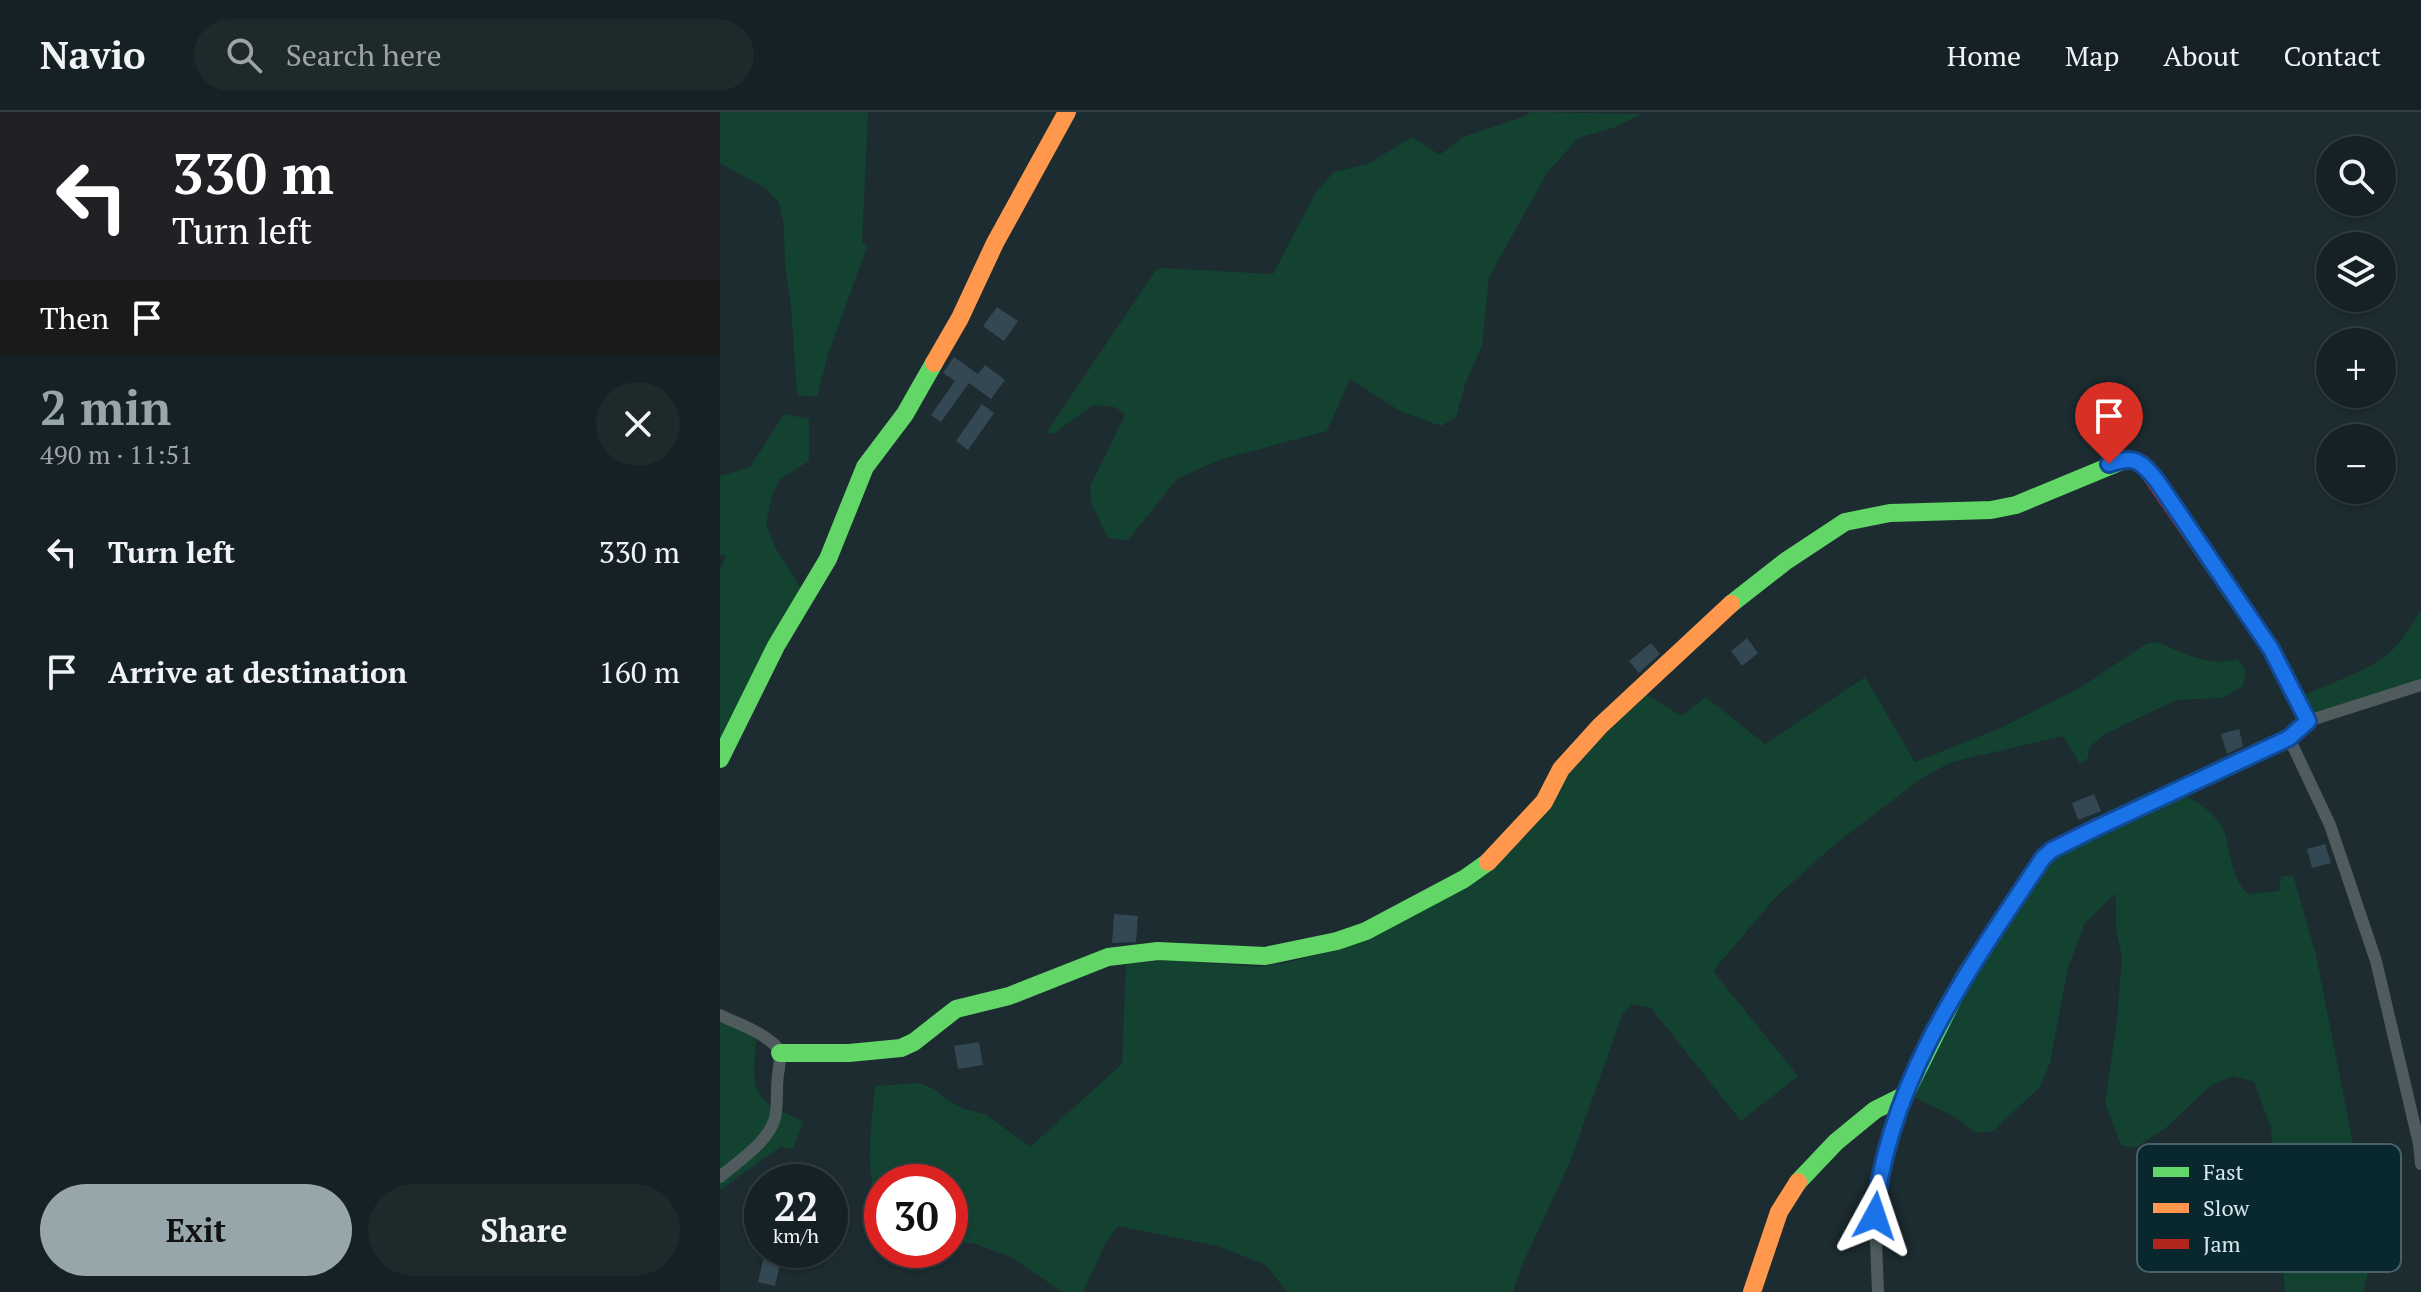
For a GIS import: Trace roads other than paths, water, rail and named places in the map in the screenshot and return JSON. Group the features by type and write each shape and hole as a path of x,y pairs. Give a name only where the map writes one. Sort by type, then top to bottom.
{"street":[{"path":"720,759 776,646 828,559 865,467 905,414 960,318 995,243 1067,112"},
{"path":"780,1053 849,1053 901,1048 914,1042 956,1009 1009,996 1108,957 1168,950 1265,956 1337,941 1366,931 1485,865 1544,802 1561,769 1600,726 1733,602 1786,561 1845,522 1890,513 1991,510 2016,505 2122,459 2133,459 2143,464 2157,481 2271,649 2308,721"},
{"path":"1878,1292 1875,1216 1878,1177 1905,1095 1964,977 2043,858 2052,850 2092,830 2289,738 2308,721 2421,685"},
{"path":"2289,738 2330,825 2376,961 2421,1164"},
{"path":"720,1015 751,1030 776,1046 780,1053 776,1115 772,1127 760,1142 720,1177"},
{"path":"1752,1292 1769,1236 1795,1185 1836,1142 1875,1110 1905,1095"}]}
